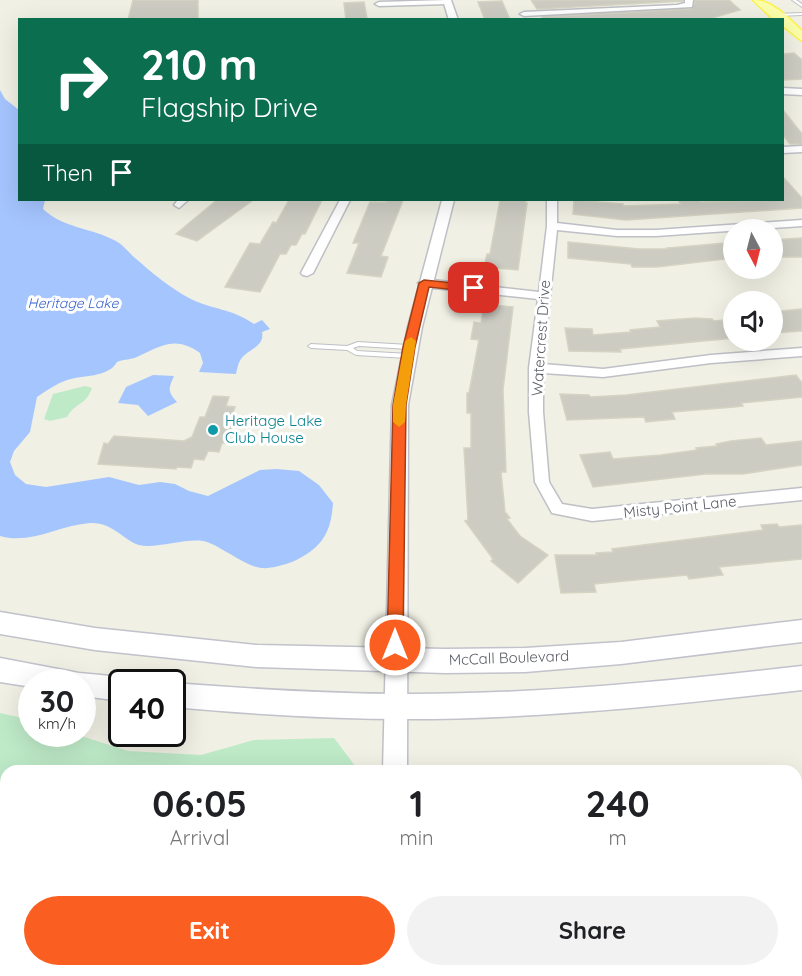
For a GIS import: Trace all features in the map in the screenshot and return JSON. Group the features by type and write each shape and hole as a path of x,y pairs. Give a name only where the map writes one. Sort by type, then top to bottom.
{"main road":[{"path":"759,0 781,18"},
{"path":"784,21 802,37"},
{"name":"McCall Boulevard","path":"0,624 95,639 190,650 298,658 395,660 500,660 579,656 670,648 802,631"},
{"path":"0,670 18,673"},
{"path":"186,696 281,704 395,707 553,704 641,697 802,678"}],"street":[{"path":"381,3 447,1 453,18"},
{"path":"524,13 689,2"},
{"path":"784,91 802,92"},
{"path":"784,150 802,149"},
{"path":"307,273 344,201"},
{"path":"395,765 400,405 408,352 448,201"},
{"name":"Watercrest Drive","path":"552,201 552,226 536,368 536,412 542,482 558,509"},
{"path":"552,226 617,233 656,233 802,223"},
{"path":"426,278 544,291"},
{"path":"536,368 603,373 711,359 802,352"},
{"name":"Misty Point Lane","path":"558,509 592,515 802,494"}],"lane":[{"path":"794,0 802,6"},
{"path":"781,18 802,14"},
{"path":"311,346 348,348 356,353 408,352"}],"green space":[{"path":"85,386 92,388 89,394 67,417 50,421 44,419 53,394"},
{"path":"0,713 18,717 18,747 96,747 96,741 108,745 108,747 128,751 201,755 254,740 334,738 354,765 0,765"}],"water":[{"name":"Heritage Lake","path":"0,90 5,99 18,109 18,201 45,201 43,209 51,215 68,224 117,242 154,274 184,295 199,303 238,315 254,324 262,320 270,329 262,332 259,344 241,359 236,374 199,372 203,363 200,353 184,345 170,344 117,362 108,371 67,380 52,387 37,397 30,432 14,451 10,462 15,475 26,484 46,487 109,477 139,485 160,482 175,484 208,496 260,470 277,469 299,471 319,485 333,503 327,532 317,546 302,557 273,567 254,566 203,541 153,546 139,545 98,523 22,538 0,536"},
{"path":"153,375 174,376 170,390 177,402 148,416 138,405 118,403 126,387"}],"building":[{"path":"133,0 198,0 198,18 128,18"},
{"path":"531,0 683,0 683,1 537,9"},
{"path":"695,0 729,0 740,10 712,18 542,17 692,9"},
{"path":"502,1 509,18 484,18 478,2"},
{"path":"364,2 367,18 346,18 344,3"},
{"path":"794,53 802,60 802,79 784,80 784,54"},
{"path":"784,111 802,134 802,144 790,144 784,136"},
{"path":"784,178 802,198 802,208 626,220 573,214 574,201 623,204 623,206 681,204 679,201 784,201"},
{"path":"216,201 252,201 197,241 176,234"},
{"path":"288,201 322,201 305,234 302,234 296,245 291,245 286,254 280,254 260,292 225,287 250,243 260,244 273,222 276,223"},
{"path":"403,201 381,256 388,257 381,277 347,273 359,243 353,243 370,202"},
{"path":"500,201 526,201 518,270 484,267 487,254 490,254"},
{"path":"802,238 802,257 783,257 783,239"},
{"path":"568,242 639,249 668,249 723,243 723,259 657,267 632,267 631,264 568,258"},
{"path":"484,304 513,307 503,390 506,472 501,472 505,512 510,518 507,519 520,536 548,555 518,583 491,561 493,559 465,521 468,520 464,448 471,448 471,413 467,413 467,393 469,393 479,340 471,339 474,322 481,323"},
{"path":"802,309 802,331 783,332 783,311"},
{"path":"695,318 723,320 723,339 620,349 621,352 569,351 565,328 592,329 593,335 660,327 657,321"},
{"path":"796,375 802,383 802,397 741,403 743,406 672,412 675,419 646,422 644,417 567,420 560,394 589,395 590,397 626,395"},
{"name":"Heritage Lake Club House","path":"213,396 229,397 226,406 235,407 229,424 233,424 226,443 222,443 219,452 208,451 204,460 194,459 191,468 98,464 104,443 108,444 114,436 184,441 192,437 200,417 205,417"},
{"path":"761,438 766,445 802,441 802,465 743,474 706,474 593,487 580,455 610,452 613,459 661,455 717,446 716,444 731,441"},
{"path":"777,524 779,527 802,525 802,559 719,567 723,575 689,579 687,575 594,584 596,592 561,593 555,555 597,555 596,553 613,552 612,549 763,530 761,525"}],"slow traffic":[{"path":"399,422 411,341"}],"place":[{"name":"Heritage Lake Club House","path":"213,430"}],"route":[{"path":"395,645 400,405 409,347 424,283 474,288"}]}
